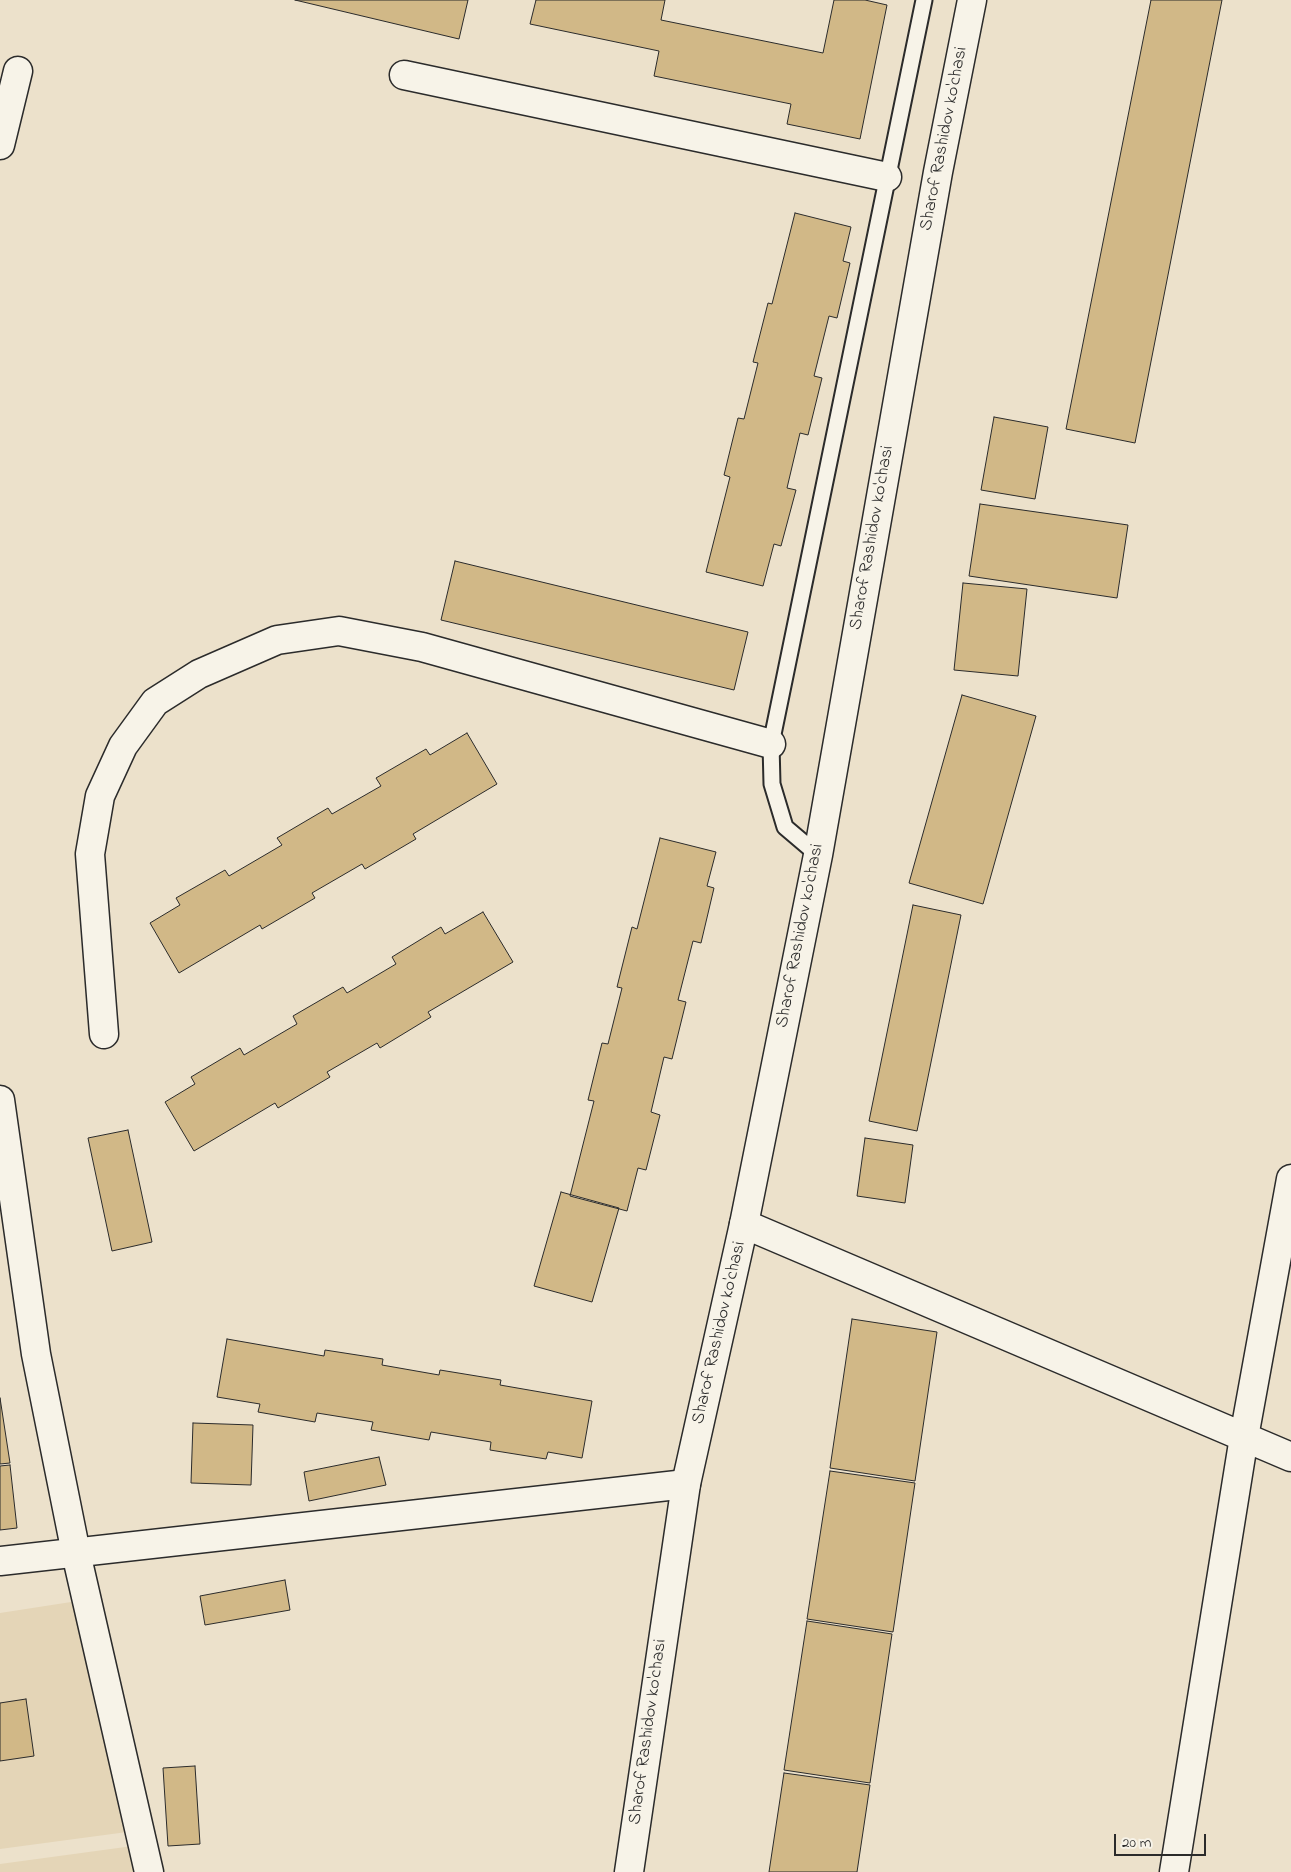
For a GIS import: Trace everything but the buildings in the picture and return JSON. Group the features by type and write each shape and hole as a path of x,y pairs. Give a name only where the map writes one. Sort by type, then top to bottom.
{"street":[{"name":"Sharof Rashidov ko'chasi","path":"629,1872 686,1484 744,1224 818,855 938,172 972,0"},
{"path":"0,146 18,71"},
{"path":"404,75 887,177"},
{"path":"104,1034 90,854 100,796 123,746 155,702 199,674 277,640 339,630 422,647 771,744"},
{"path":"0,1100 36,1354 76,1553 149,1872"},
{"path":"1174,1872 1244,1437 1291,1179"},
{"path":"744,1224 1291,1457"},
{"path":"0,1561 686,1484"}],"lane":[{"path":"818,855 785,827 772,784 771,744 924,0"}],"shaded area":[{"path":"84,1600 142,1830 0,1849 0,1613"},
{"path":"155,1843 161,1872 0,1872 0,1864"}]}
